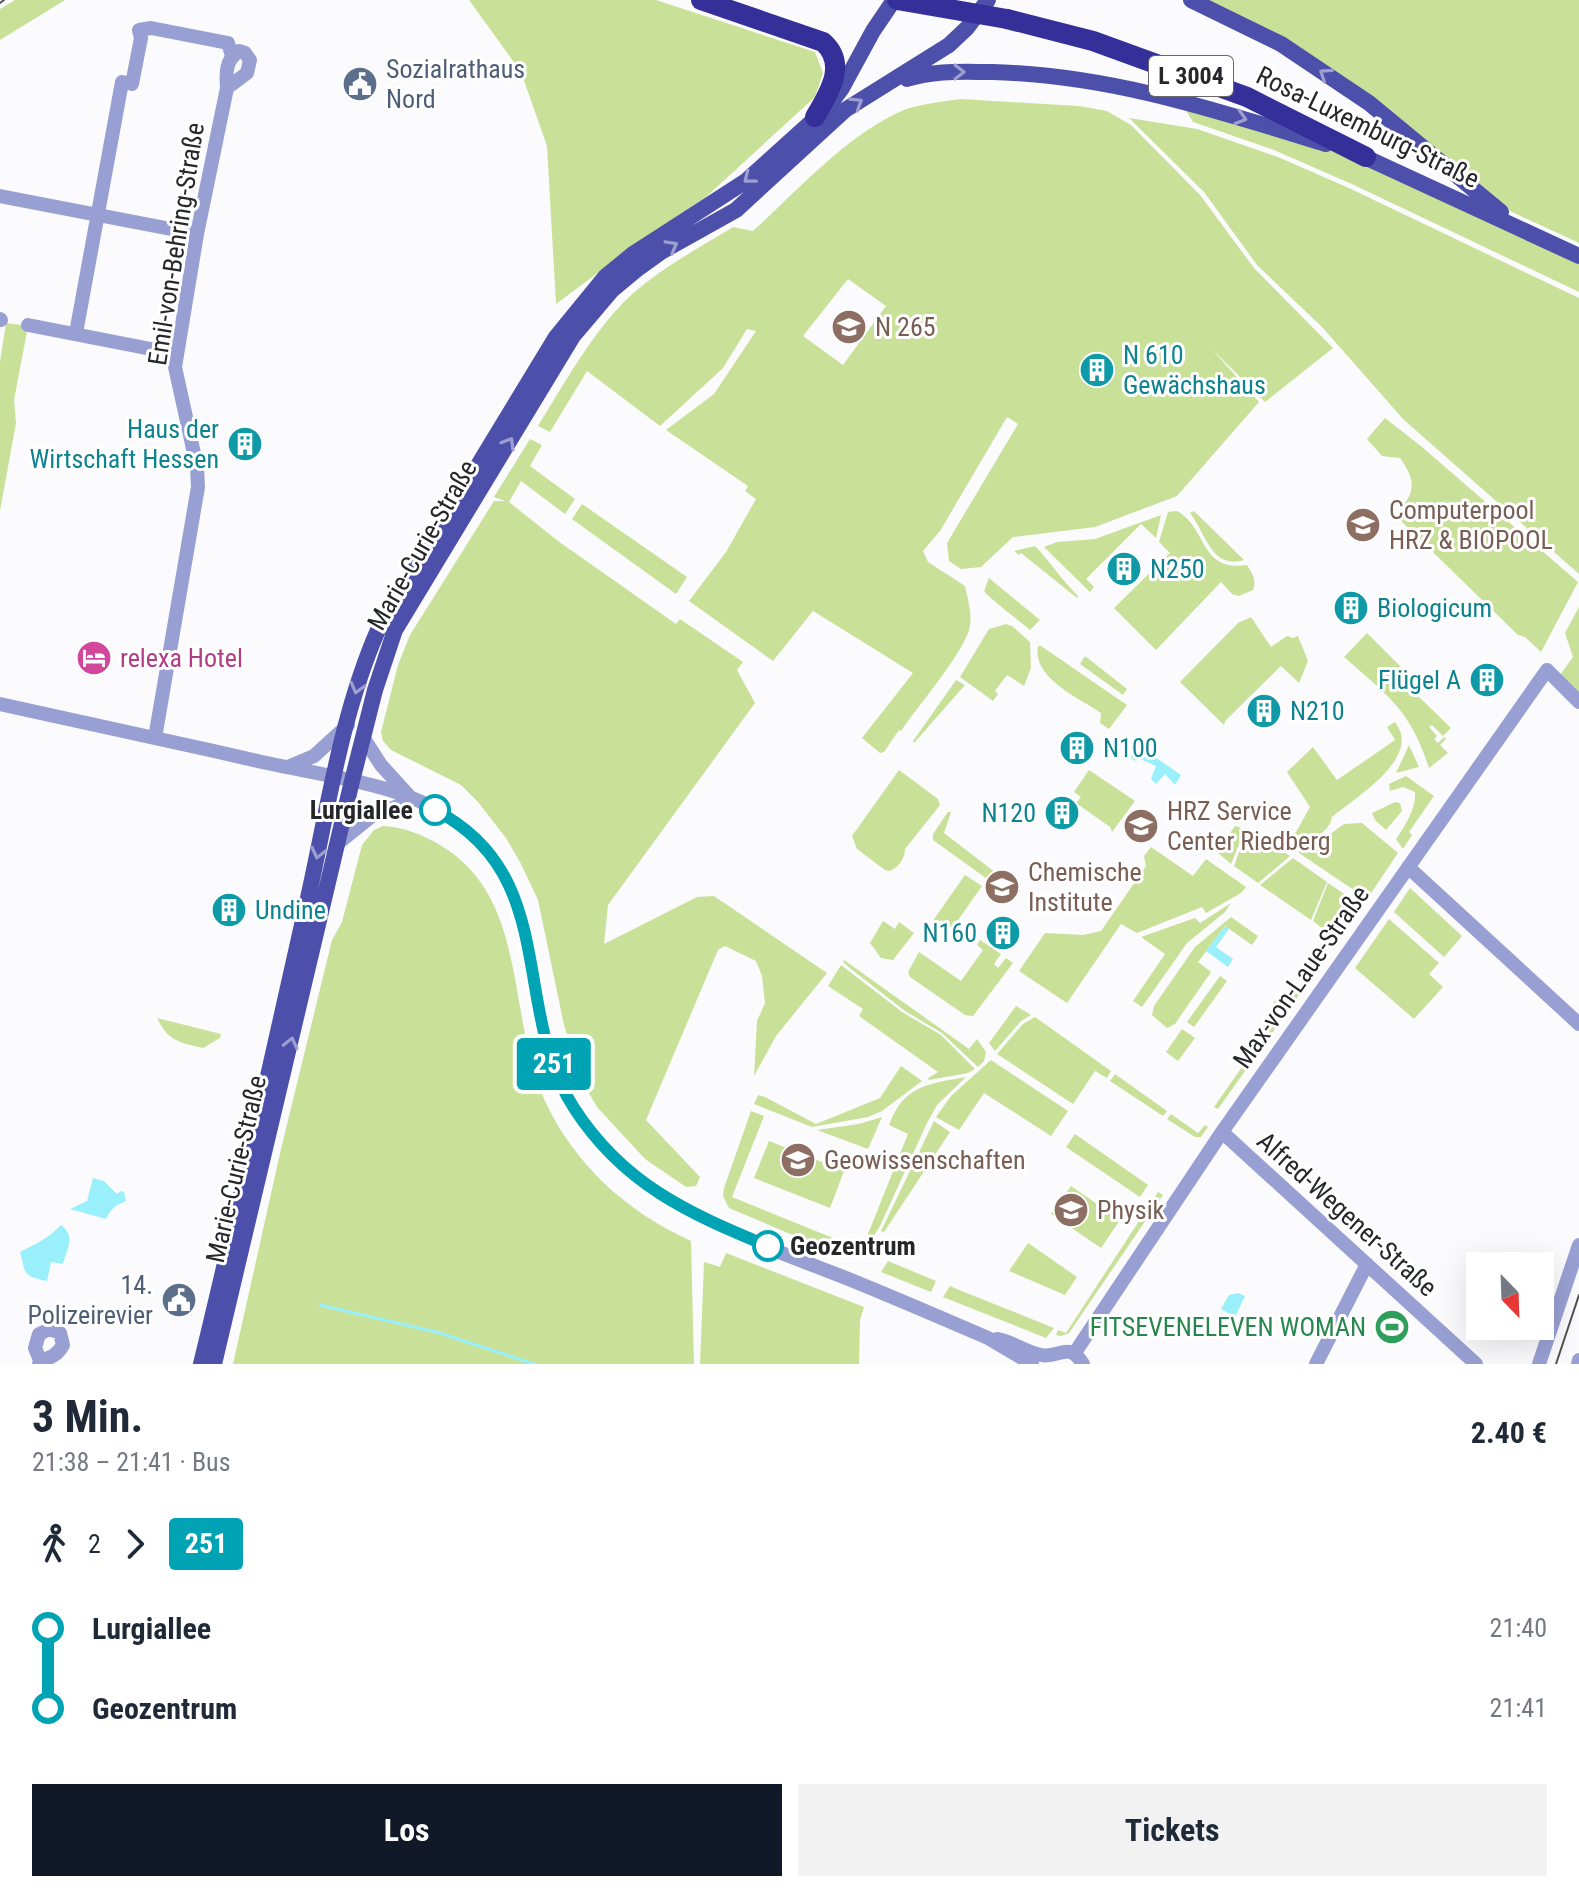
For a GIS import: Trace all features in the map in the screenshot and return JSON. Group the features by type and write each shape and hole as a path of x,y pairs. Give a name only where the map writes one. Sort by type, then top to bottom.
{"highway":[{"path":"701,0 823,42 832,50 836,71 831,90 815,117"},
{"name":"Rosa-Luxemburg-Straße","path":"896,0 1007,19 1105,45 1247,97 1366,157"}],"main road":[{"name":"Marie-Curie-Straße","path":"214,1364 337,844 348,725 362,670 378,630 556,337 605,277 633,254 746,181 776,157 828,107 873,31 896,0"},
{"name":"Marie-Curie-Straße","path":"201,1364 343,779 363,737 395,630 573,336 612,290 661,252 736,210 845,110 949,45 967,28 988,0"},
{"path":"1191,0 1281,44 1369,103 1517,226"},
{"path":"883,87 927,73 953,71 1034,73 1121,85 1182,99 1366,157"},
{"name":"Rosa-Luxemburg-Straße","path":"1366,157 1579,256"}],"street":[{"name":"Emil-von-Behring-Straße","path":"76,333 122,82 132,84 141,38 139,30 151,28 228,43 232,56 239,51 250,60 247,73 227,88 197,234 175,367 197,467 198,487 155,738"},
{"path":"0,196 197,234"},
{"name":"Emil-von-Behring-Straße","path":"28,325 151,349"},
{"name":"Max-von-Laue-Straße","path":"1079,1359 1222,1132 1547,670 1579,702"},
{"path":"0,704 343,779 414,800 463,827 504,874 515,896 554,1065 573,1106 611,1156 654,1192 703,1220 988,1338 1032,1364"},
{"path":"287,767 314,756 348,725"},
{"path":"363,737 381,765 414,800"},
{"path":"337,844 373,815 414,800"},
{"path":"1408,867 1579,1024"},
{"name":"Alfred-Wegener-Straße","path":"1222,1132 1476,1364"},
{"path":"1539,1364 1579,1245"},
{"path":"1316,1364 1367,1264"},
{"path":"988,1338 1011,1342 1048,1359 1063,1351 1079,1359"}],"green space":[{"path":"15,0 65,0 0,40 0,9"},
{"path":"469,0 656,0 815,52 823,73 815,97 706,197 556,304 547,146 521,72"},
{"path":"1204,0 1579,0 1579,243 1495,204 1369,103"},
{"path":"961,99 1079,106 1107,111 1131,125 1200,195 1254,268 1333,348 1265,402 1211,348 1259,402 1177,496 1095,527 1013,537 981,567 961,569 949,561 947,543 1018,424 1007,417 940,531 923,551 928,562 965,586 970,613 969,630 938,681 901,731 880,753 862,738 913,673 813,611 773,661 689,601 726,552 756,499 745,491 748,486 666,430 714,394 756,331 747,329 723,368 660,426 587,371 550,432 538,426 598,332 634,292 675,262 733,227 753,231 820,168 875,125 911,108","holes":["848,279 886,306 843,365 803,336"]},
{"path":"1182,104 1366,157 1579,262 1579,292 1354,185 1274,150 1193,122"},
{"path":"1129,118 1197,129 1278,157 1579,298 1579,574 1404,420 1322,327 1257,265 1204,192"},
{"path":"6,323 28,326 14,400 16,423 0,511 0,362"},
{"path":"1385,418 1578,582 1541,652 1525,637 1518,635 1397,517 1411,492 1409,473 1400,458 1382,456 1367,439"},
{"path":"530,439 542,445 530,466 575,499 565,514 521,481 509,502 558,541 676,624 680,619 743,662 737,670 755,703 608,905 604,944 697,897 714,896 827,973 776,1036 754,1076 757,1021 765,1003 762,976 756,961 725,946 718,950 646,1120 700,1177 696,1186 686,1187 645,1159 597,1107 582,1081 564,1025 538,900 506,838 461,785 391,750 383,741 381,732 398,665 410,635 494,501 505,501 494,497"},
{"path":"582,504 687,577 676,594 572,519"},
{"path":"1177,511 1187,518 1220,562 1247,565 1254,586 1253,590 1239,596 1232,594 1221,582 1156,650 1114,608 1170,553 1159,542 1168,512"},
{"path":"1194,511 1244,560 1233,562 1217,555 1190,513"},
{"path":"1161,515 1156,538 1141,524 1086,579 1094,587 1090,592 1044,547 1057,542 1095,539"},
{"path":"1035,546 1077,598 1021,553 1019,555 1014,551"},
{"path":"989,578 1040,620 1030,630 984,591"},
{"path":"1579,607 1579,694 1560,675 1573,657 1565,633"},
{"path":"1251,617 1271,647 1287,636 1298,636 1308,661 1299,683 1281,666 1224,725 1180,682 1238,623"},
{"path":"1006,624 1030,642 1031,668 1024,686 1007,675 995,691 998,694 993,701 960,677 989,629"},
{"path":"1367,633 1423,689 1418,696 1451,728 1443,736 1432,725 1429,727 1437,736 1434,739 1438,743 1444,737 1446,739 1440,745 1448,753 1429,768 1414,731 1396,705 1344,657"},
{"path":"1038,646 1127,705 1109,729 1100,723 1101,713 1049,677 1038,657"},
{"path":"1085,656 1127,689 1123,695 1080,664"},
{"path":"956,680 965,685 914,743 913,741"},
{"path":"1395,722 1401,735 1400,749 1383,775 1332,817 1323,832 1293,845 1290,843 1310,807 1287,772 1313,747 1337,780 1395,740 1387,727"},
{"path":"1409,745 1419,767 1396,773"},
{"path":"899,770 938,799 940,805 905,849 901,862 890,871 857,849 852,836"},
{"path":"1089,770 1135,801 1112,832 1110,827 1076,803 1081,797 1074,792"},
{"path":"1406,776 1434,796 1409,832 1412,835 1403,849 1396,839 1412,811 1415,792 1403,787 1390,791 1389,784"},
{"path":"1395,802 1400,803 1402,811 1386,830 1372,813"},
{"path":"951,812 944,833 996,873 990,881 933,840 933,834"},
{"path":"1362,823 1398,853 1367,899 1299,853 1298,849 1322,840 1344,824"},
{"path":"383,826 427,838 469,868 489,896 502,927 512,961 533,1068 557,1124 571,1146 605,1184 645,1216 691,1241 694,1364 233,1364 332,940 342,922 362,845 374,830"},
{"path":"1235,826 1245,829 1231,864 1217,852"},
{"path":"1247,830 1290,856 1258,883 1234,866"},
{"path":"1151,847 1193,876 1206,859 1246,887 1206,913 1202,907 1137,933 1121,924 1067,1003 1019,971 1045,933 1083,935 1101,931 1146,866 1144,856"},
{"path":"1293,858 1327,882 1311,920 1260,885"},
{"path":"965,875 982,886 956,923 961,926 957,931 941,920 937,925 932,922"},
{"path":"1328,883 1362,906 1338,940 1313,921"},
{"path":"1410,888 1462,936 1444,957 1394,912"},
{"path":"1231,903 1225,912 1187,943 1142,1007 1133,1001 1165,954 1141,937 1195,918 1200,923"},
{"path":"1231,917 1258,936 1252,945 1225,926 1198,962 1211,972 1175,1024 1167,1028 1152,1015 1154,1006 1195,947"},
{"path":"1389,919 1439,963 1429,974 1443,987 1414,1019 1355,968"},
{"path":"883,921 895,929 899,922 914,933 893,960 881,958 870,943"},
{"path":"980,940 1001,954 994,964 998,968 1006,958 1013,963 973,1016 965,1015 910,977 908,972 919,952 961,981 983,950 977,945"},
{"path":"844,960 969,1049 977,1039 986,1052 984,1061 978,1067 942,1033 905,1011 851,969"},
{"path":"1317,961 1321,964 1218,1109 1214,1107 1254,1050 1246,1043 1249,1039 1258,1044 1282,1010 1273,1003 1277,999 1286,1005"},
{"path":"841,965 902,1012 941,1035 975,1069 929,1080 938,1072 859,1016 863,1009 828,986"},
{"path":"1220,976 1227,981 1194,1027 1187,1022"},
{"path":"1016,1006 1031,1015 1021,1021 995,1051 989,1043"},
{"path":"1035,1017 1111,1071 1107,1078 1095,1071 1073,1104 997,1054 1023,1024"},
{"path":"157,1018 221,1034 220,1038 203,1048 181,1042 166,1032"},
{"path":"1182,1029 1195,1038 1178,1061 1166,1052"},
{"path":"991,1060 1068,1111 1051,1136 984,1093 959,1130 936,1117 951,1096"},
{"path":"901,1066 922,1081 882,1111 868,1117 812,1127 754,1104 758,1095 765,1097 816,1124 880,1098"},
{"path":"1115,1074 1167,1111 1163,1116 1110,1081"},
{"path":"966,1077 937,1105 880,1226 865,1250 862,1249 908,1134 889,1125 895,1112 910,1094 919,1089"},
{"path":"751,1111 764,1116 732,1197 833,1238 828,1250 729,1208 723,1196 724,1188"},
{"path":"1171,1114 1198,1133 1205,1125 1208,1127 1201,1137 1195,1137 1167,1119"},
{"path":"882,1117 868,1149 817,1130 859,1124"},
{"path":"934,1121 950,1132 884,1232 881,1231"},
{"path":"1075,1134 1148,1185 1140,1197 1066,1147"},
{"path":"769,1141 844,1171 830,1208 754,1178"},
{"path":"1071,1186 1120,1220 1101,1248 1051,1214"},
{"path":"1158,1192 1163,1195 1069,1333 1056,1335 1058,1330 1066,1333"},
{"path":"1028,1243 1077,1277 1065,1295 1009,1271"},
{"path":"726,1253 864,1307 860,1320 859,1364 700,1364 704,1262 720,1267"},
{"path":"888,1261 936,1281 931,1292 881,1272"},
{"path":"950,1286 1054,1328 1046,1338 943,1297"}],"water":[{"path":"1138,745 1181,775 1175,785 1165,774 1156,784 1151,779 1156,766 1130,757"},
{"path":"1225,926 1229,929 1216,947 1233,959 1228,967 1206,951"},
{"path":"93,1178 104,1181 117,1194 124,1192 126,1201 114,1207 106,1219 70,1209 87,1201"},
{"path":"61,1225 69,1238 63,1264 51,1262 47,1281 29,1275 24,1269 20,1252 46,1238"},
{"path":"1238,1293 1245,1296 1235,1317 1221,1309 1229,1295"}],"waterway":[{"path":"320,1305 440,1333 534,1364"}],"tram line":[{"path":"0,3 4,0"},
{"path":"1556,1364 1579,1295"}],"bus line":[{"name":"251","path":"435,810 454,820 480,844 504,874 515,896 554,1065 573,1106 589,1130 611,1156 654,1192 703,1220 768,1246"}],"place":[{"name":"Sozialrathaus Nord","path":"360,84"},
{"name":"N 265","path":"849,327"},
{"name":"N 610 Gewächshaus","path":"1097,370"},
{"name":"Haus der Wirtschaft Hessen","path":"245,444"},
{"name":"Computerpool HRZ & BIOPOOL","path":"1363,525"},
{"name":"N250","path":"1124,569"},
{"name":"Biologicum","path":"1351,608"},
{"name":"relexa Hotel","path":"94,658"},
{"name":"Flügel A","path":"1487,680"},
{"name":"N210","path":"1264,711"},
{"name":"N100","path":"1077,748"},
{"name":"Lurgiallee","path":"435,810"},
{"name":"N120","path":"1062,813"},
{"name":"HRZ Service Center Riedberg","path":"1141,826"},
{"name":"Chemische Institute","path":"1002,887"},
{"name":"Undine","path":"229,910"},
{"name":"N160","path":"1003,933"},
{"name":"Geowissenschaften","path":"798,1160"},
{"name":"Physik","path":"1071,1210"},
{"name":"Geozentrum","path":"768,1246"},
{"name":"14. Polizeirevier","path":"179,1300"},
{"name":"FITSEVENELEVEN WOMAN","path":"1392,1327"}]}
